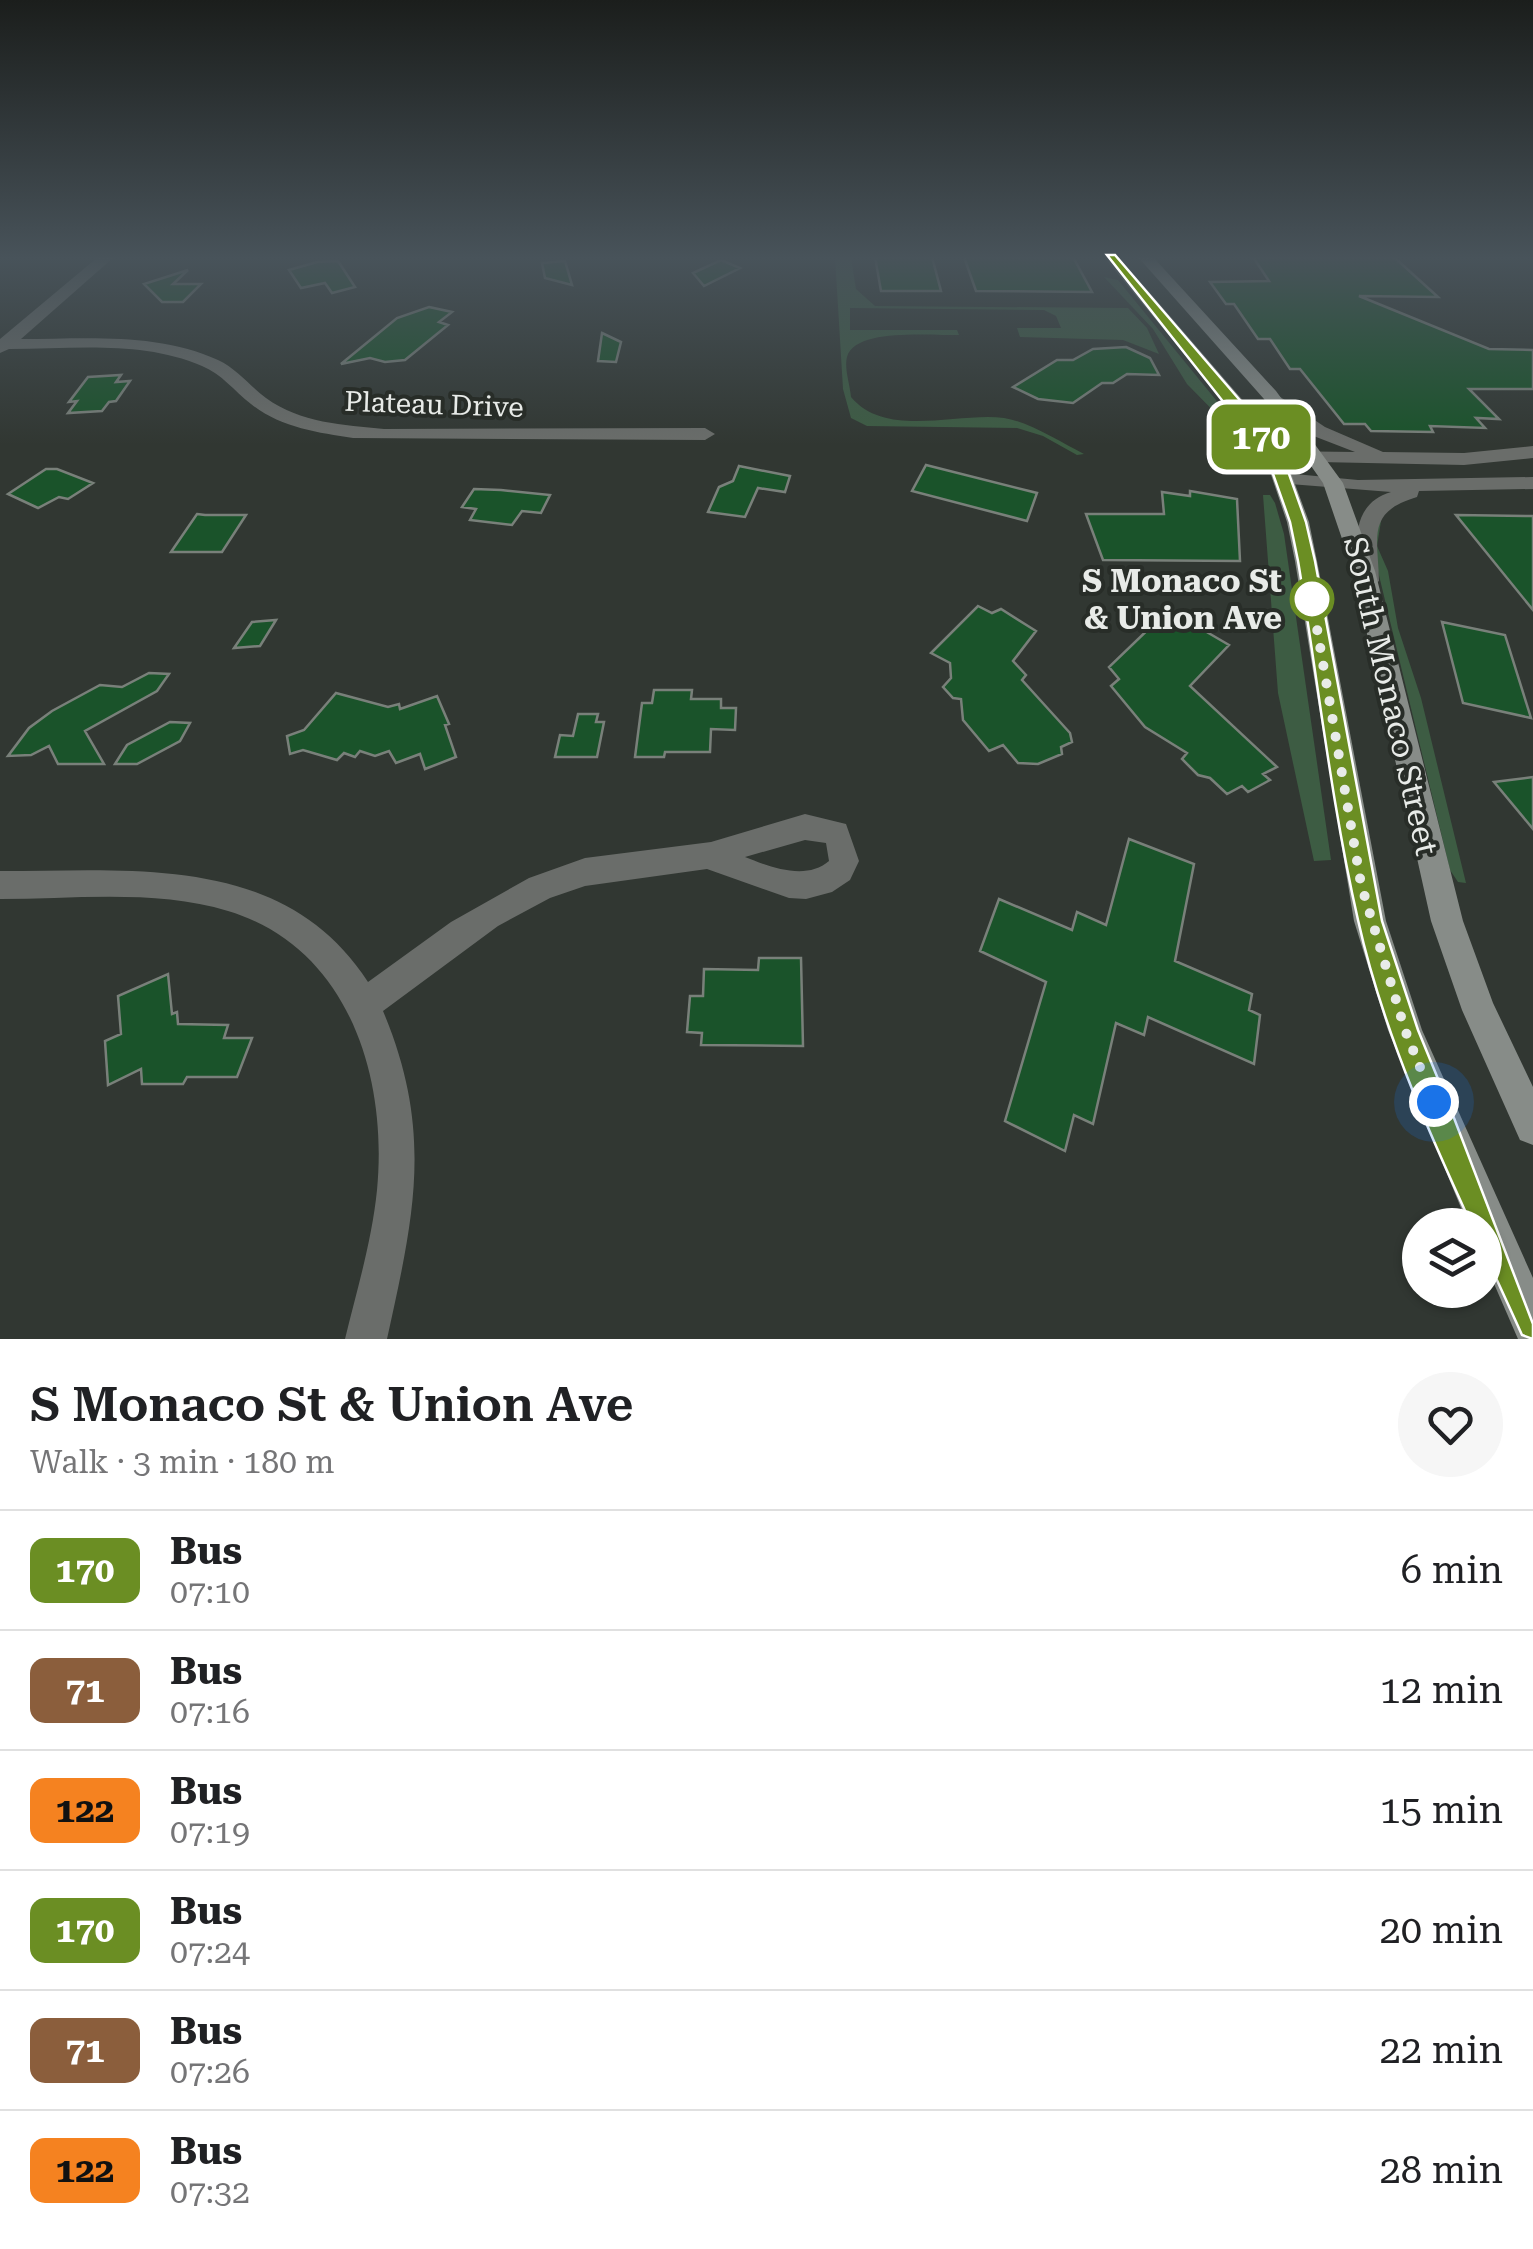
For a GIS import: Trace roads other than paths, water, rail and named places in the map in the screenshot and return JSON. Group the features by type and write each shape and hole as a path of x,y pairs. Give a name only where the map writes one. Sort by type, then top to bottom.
{"main road":[{"name":"South Monaco Street","path":"1164,319 1245,415 1275,457 1284,480 1306,561 1370,921 1405,1030 1444,1128 1533,1324"},
{"name":"South Monaco Street","path":"1202,319 1270,395 1316,458 1333,484 1350,524 1447,921 1478,1010 1533,1127"}],"street":[{"path":"2,347 34,319"},
{"name":"Plateau Drive","path":"2,347 122,345 189,355 230,374 252,396 275,411 344,431 384,435 704,434"},
{"path":"1270,395 1310,426 1347,444 1388,454 1437,459"},
{"path":"1275,457 1437,459 1533,452"},
{"path":"1284,480 1333,484 1532,483"},
{"path":"1368,586 1365,528 1370,514 1381,502 1417,492 1532,483"},
{"path":"365,1004 501,906 540,888 618,864 708,856"},
{"path":"0,885 183,889 244,901 304,932 336,961 365,1004 392,1080 397,1134 390,1235 366,1339"}],"place":[{"name":"S Monaco St & Union Ave","path":"1312,599"}]}
